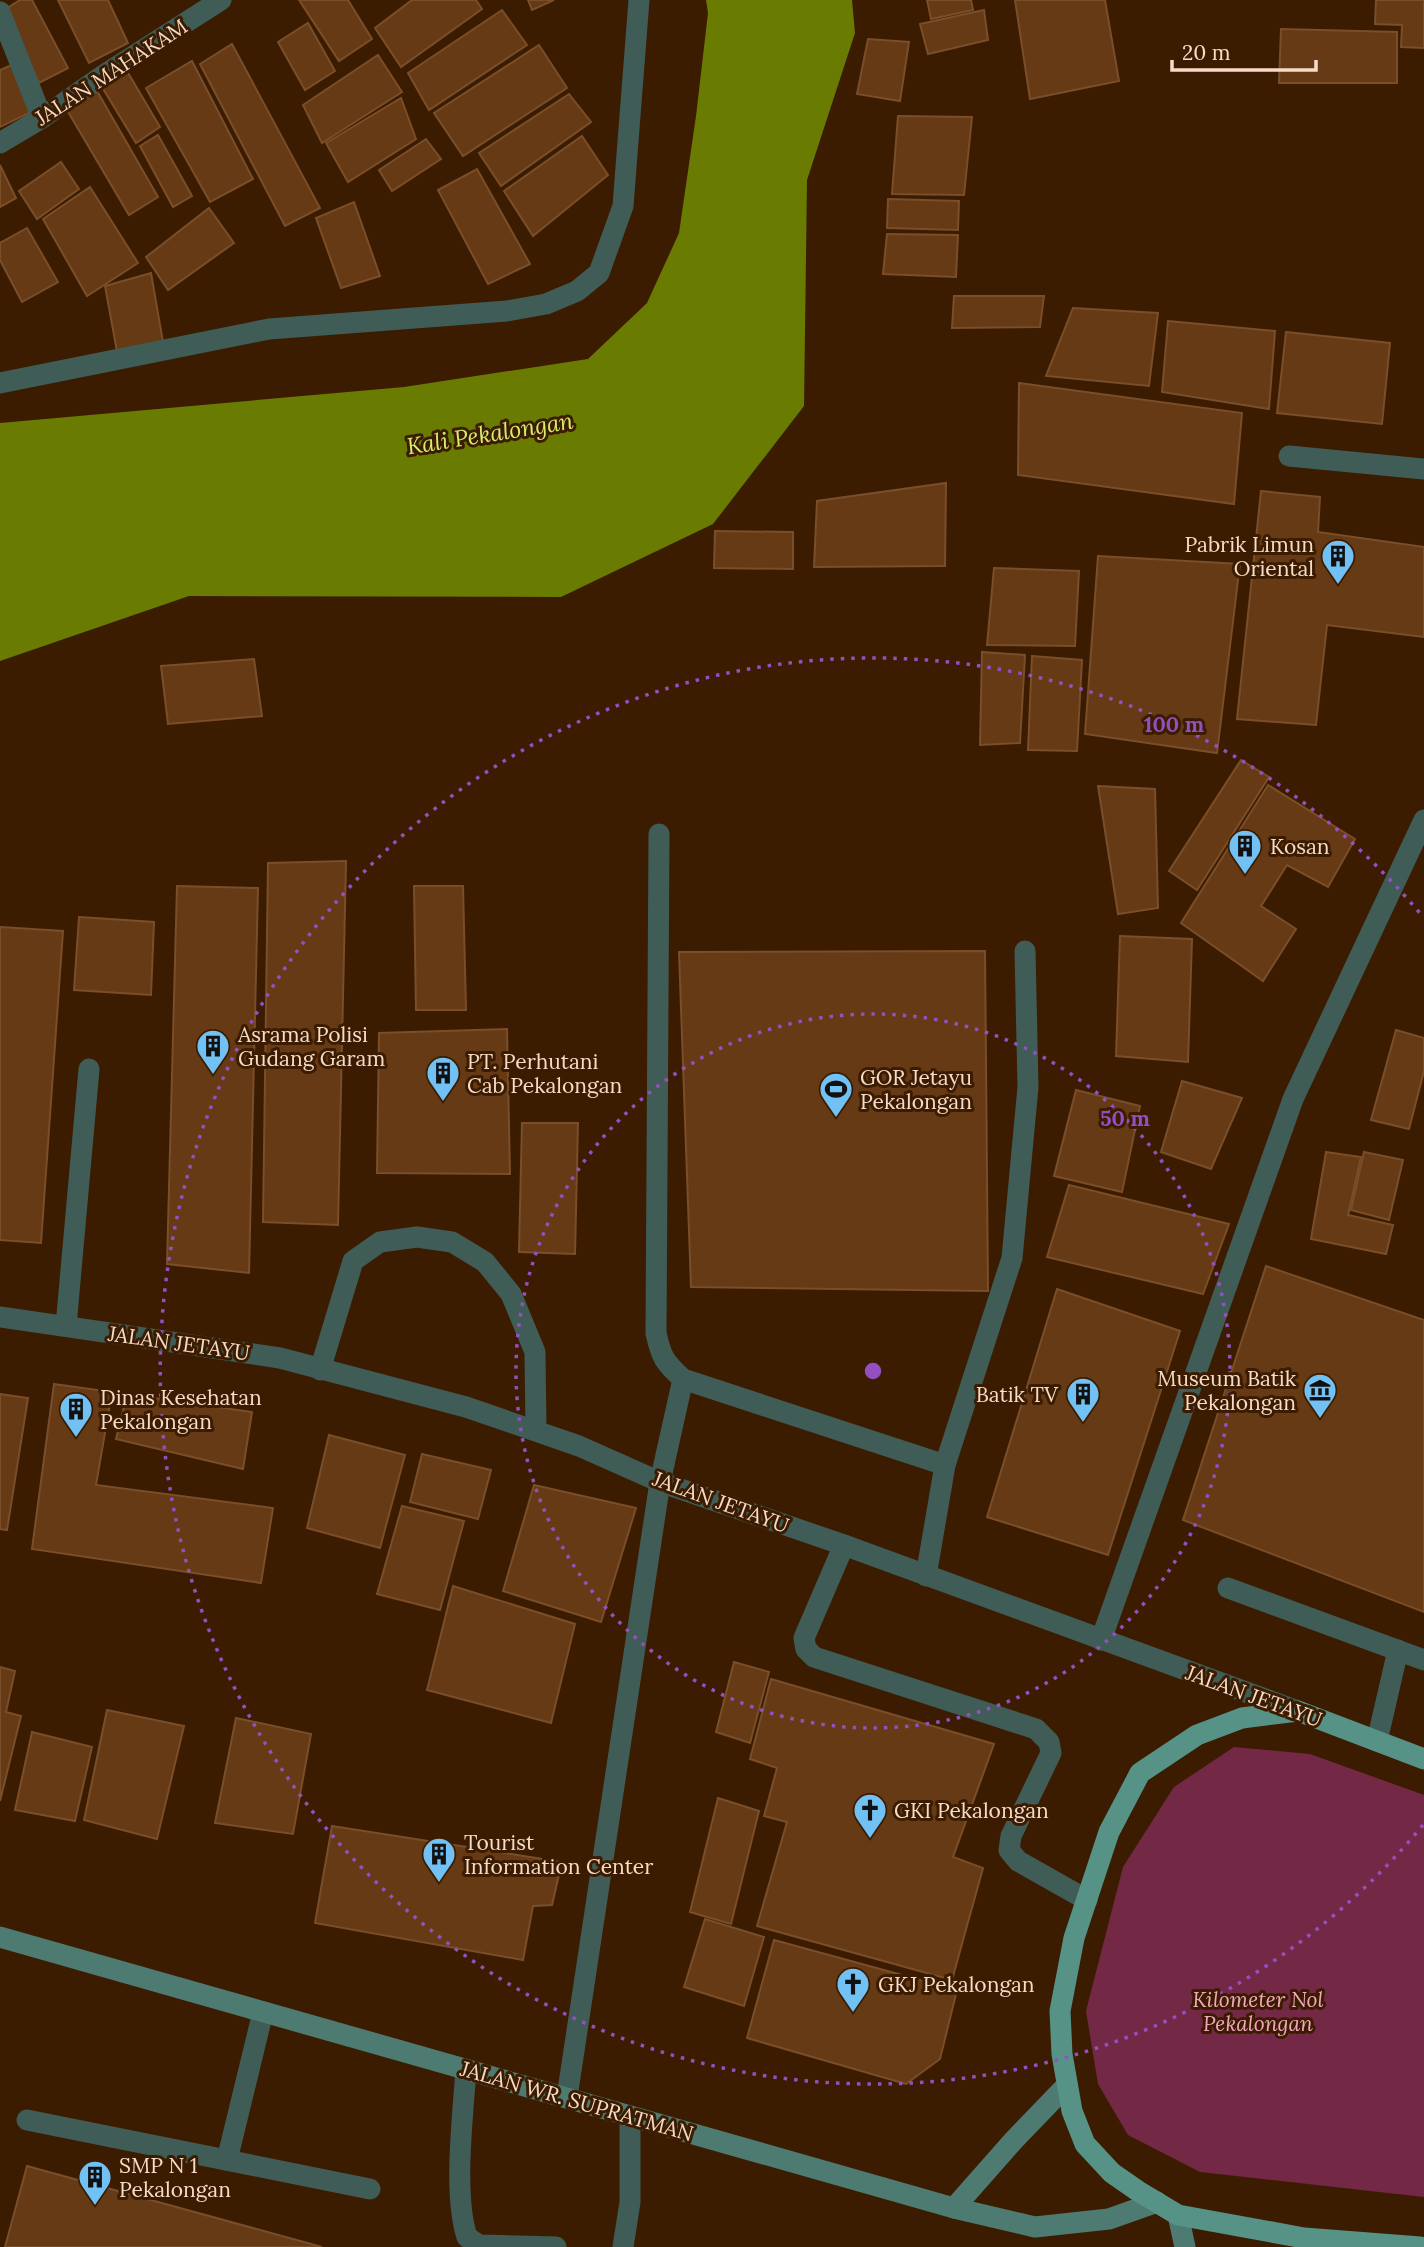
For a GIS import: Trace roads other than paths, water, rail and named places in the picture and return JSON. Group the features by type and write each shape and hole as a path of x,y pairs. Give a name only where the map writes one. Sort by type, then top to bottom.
{"main road":[{"path":"1298,1711 1242,1718 1197,1735 1140,1773 1109,1832 1074,1938 1060,2011 1062,2054 1072,2111 1085,2144 1112,2173 1178,2215 1304,2238 1420,2247"},
{"name":"JALAN JETAYU","path":"1298,1711 1424,1759"}],"street":[{"name":"JALAN MAHAKAM","path":"0,143 221,0"},
{"path":"0,383 269,329 507,311 546,304 577,291 599,273 623,206 639,0"},
{"path":"0,12 42,118"},
{"path":"1290,456 1424,469"},
{"path":"1101,1640 1293,1099 1424,820"},
{"path":"659,834 656,1334 666,1364 683,1378 945,1465"},
{"path":"926,1576 945,1465 1012,1258 1028,1087 1025,951"},
{"path":"66,1326 89,1069"},
{"path":"320,1370 353,1261 380,1242 417,1237 452,1242 485,1262 510,1294 535,1352 536,1430"},
{"name":"JALAN JETAYU","path":"0,1317 280,1358 466,1407 579,1446 660,1482 844,1545 1298,1711"},
{"path":"567,2097 660,1482 683,1378"},
{"path":"844,1545 804,1638 806,1650 814,1657 1036,1729 1049,1742 1051,1753 1011,1836 1009,1850 1018,1861 1087,1900"},
{"path":"1228,1588 1424,1660"},
{"path":"1377,1741 1398,1650"},
{"name":"JALAN WR. SUPRATMAN","path":"0,1937 954,2208 1035,2227 1109,2219 1157,2202"},
{"path":"227,2160 263,2012"},
{"path":"466,2069 461,2147 462,2222 467,2237 480,2245 556,2247"},
{"path":"954,2208 1067,2085"},
{"path":"623,2247 630,2202 630,2116"},
{"path":"27,2120 370,2189"},
{"path":"1178,2215 1185,2247"}],"water":[{"name":"Kali Pekalongan","path":"706,0 852,0 855,33 807,180 804,406 713,524 561,597 189,596 0,661 0,423 404,387 588,359 647,303 679,233 708,13"}],"place":[{"name":"Pabrik Limun Oriental","path":"1338,586"},
{"name":"Kosan","path":"1245,876"},
{"name":"Asrama Polisi Gudang Garam","path":"213,1076"},
{"name":"PT. Perhutani Cab Pekalongan","path":"443,1103"},
{"name":"GOR Jetayu Pekalongan","path":"836,1119"},
{"name":"Museum Batik Pekalongan","path":"1320,1420"},
{"name":"Batik TV","path":"1083,1424"},
{"name":"Dinas Kesehatan Pekalongan","path":"76,1439"},
{"name":"GKI Pekalongan","path":"870,1840"},
{"name":"Tourist Information Center","path":"439,1884"},
{"name":"GKJ Pekalongan","path":"853,2014"},
{"name":"SMP N 1 Pekalongan","path":"95,2207"}],"park label":[{"name":"Kilometer Nol Pekalongan","path":"1258,2011"}]}
